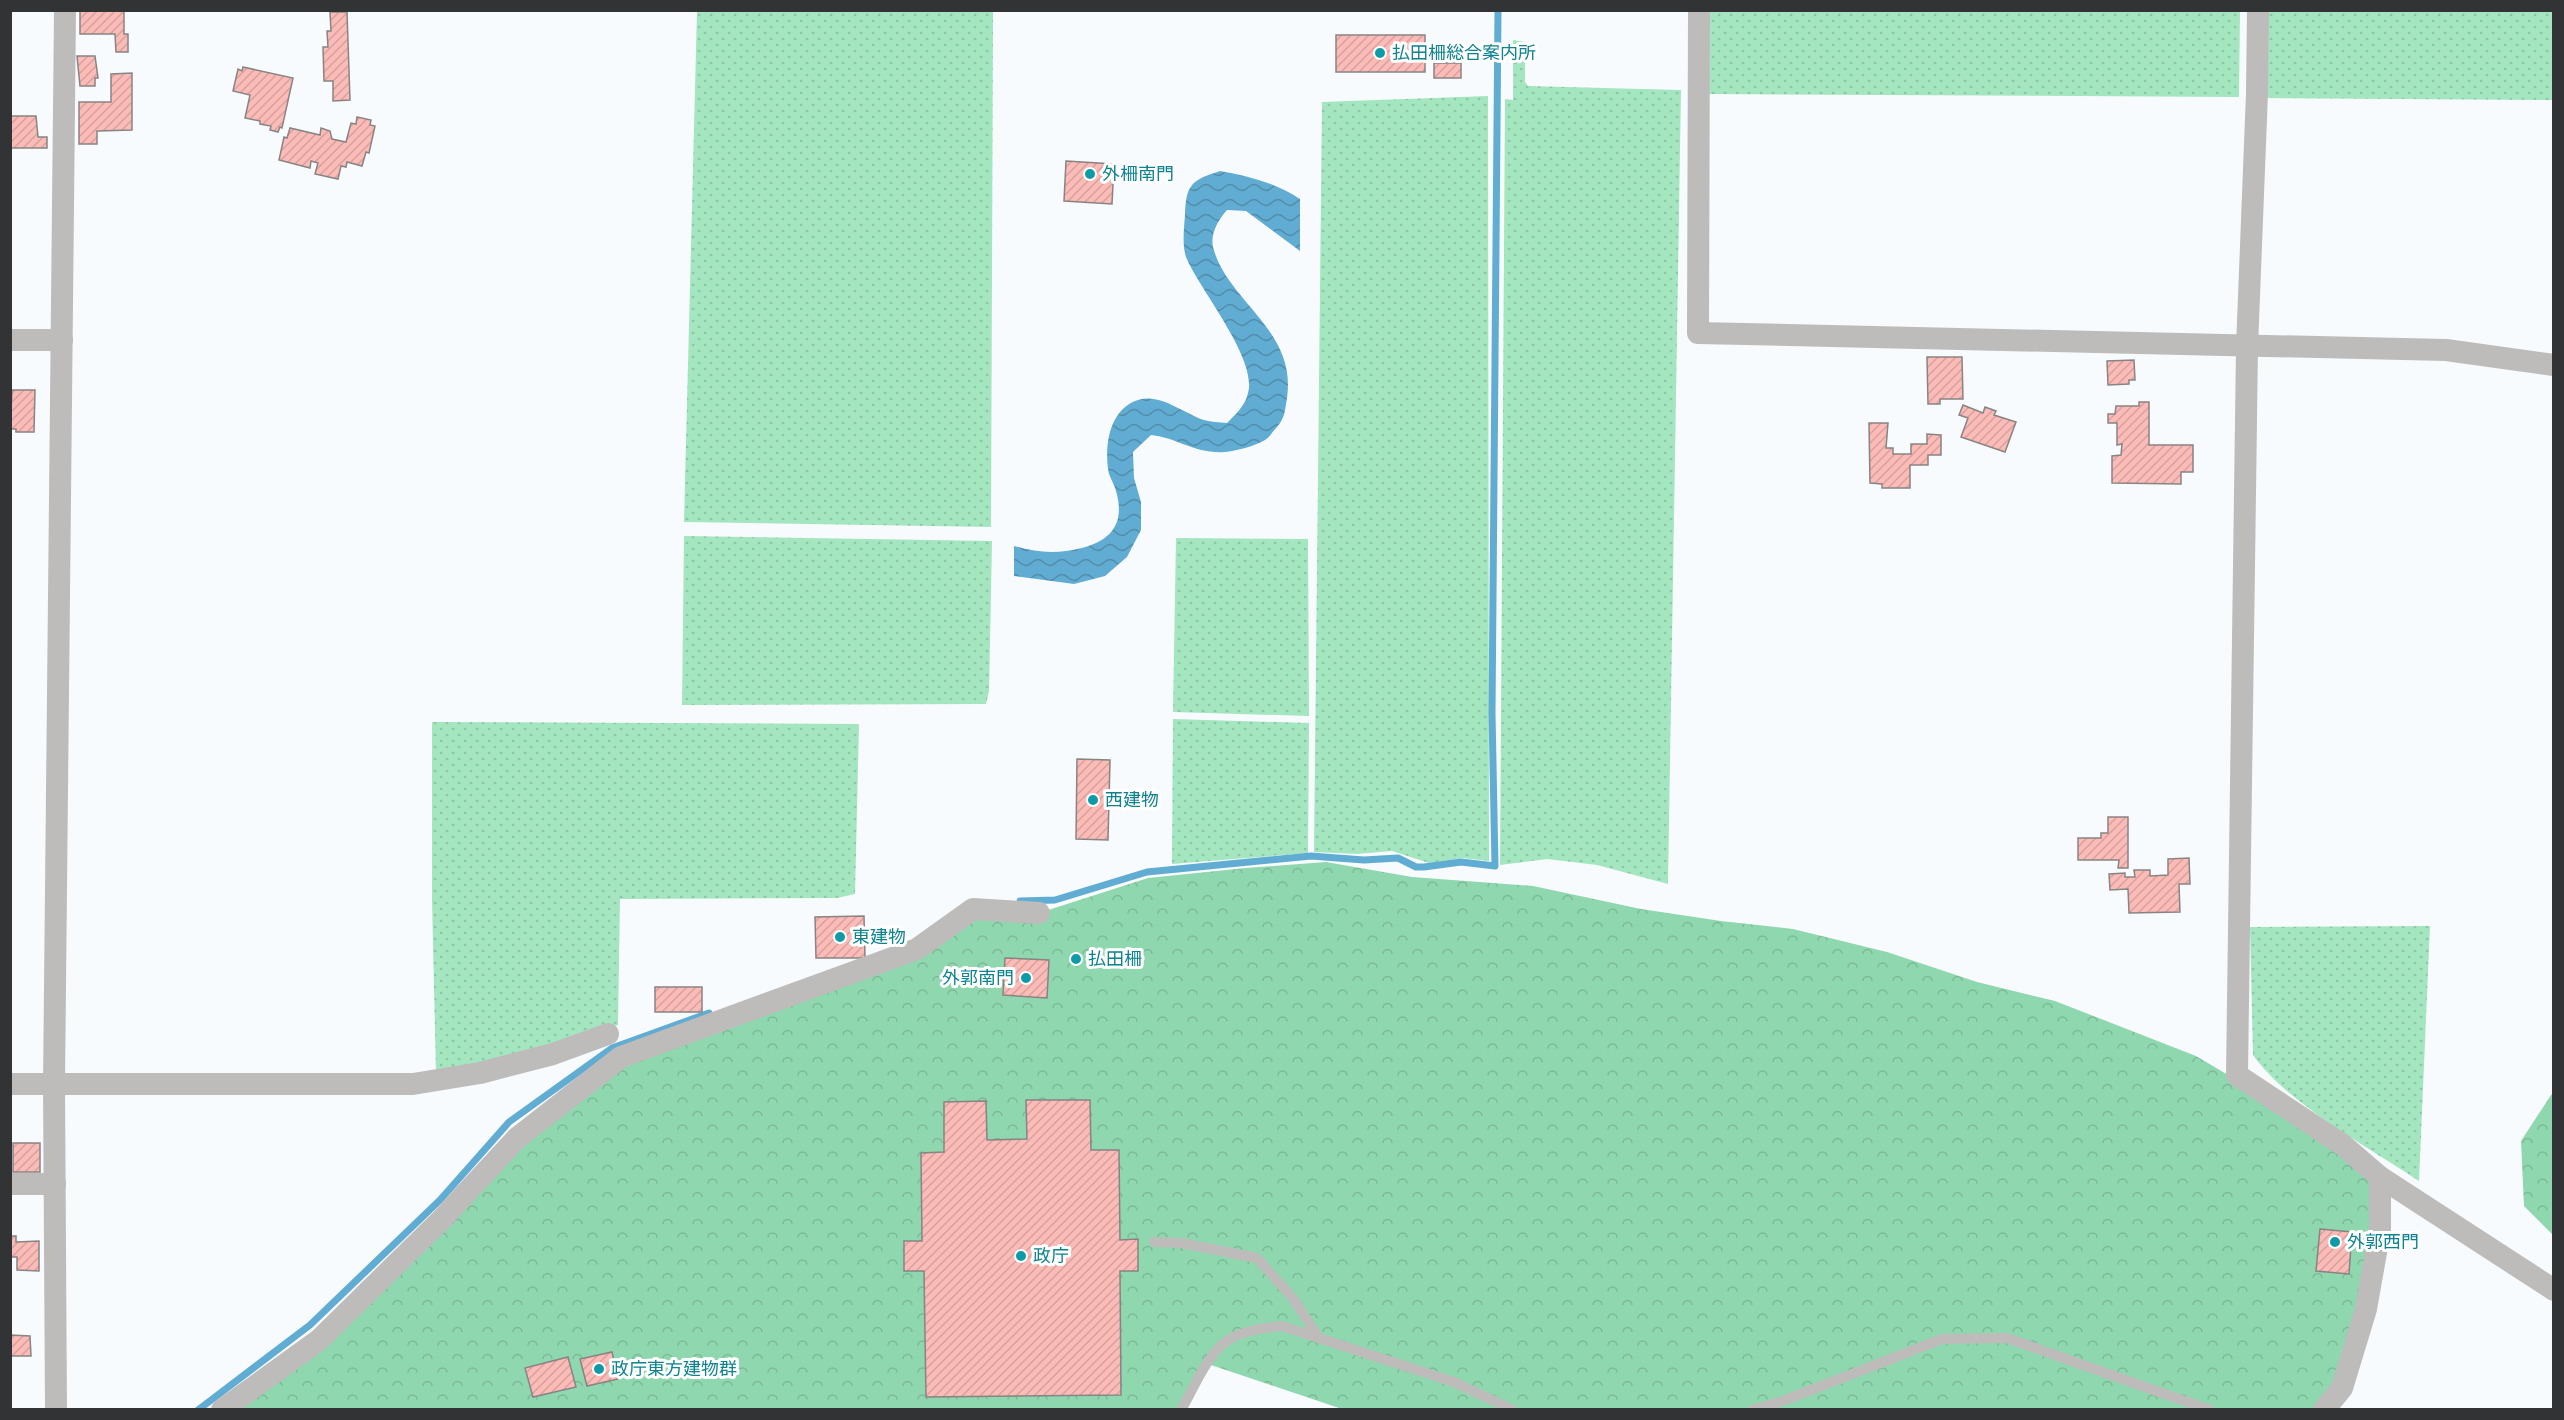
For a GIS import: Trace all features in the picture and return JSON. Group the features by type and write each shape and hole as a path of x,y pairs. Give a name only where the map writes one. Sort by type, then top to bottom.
{"street":[{"path":"56,1410 54,1084 65,10"},
{"path":"1699,10 1698,333 2446,350 2553,365"},
{"path":"2258,10 2247,347 2237,1074 2343,1145 2380,1177 2553,1290"},
{"path":"10,340 62,340"},
{"path":"222,1410 320,1340 442,1219 517,1138 621,1057 917,949 973,909 1039,913"},
{"path":"10,1084 413,1084 480,1073 554,1054 608,1034"},
{"path":"2324,1410 2342,1388 2366,1309 2380,1230 2380,1177"},
{"path":"10,1184 55,1184"}],"lane":[{"path":"1154,1242 1181,1243 1257,1258 1292,1297 1319,1338"},
{"path":"1181,1410 1208,1364 1225,1342 1255,1330 1282,1326 1454,1382 1513,1410"},
{"path":"1752,1410 1783,1401 1942,1339 2007,1338 2210,1410"}],"green space":[{"path":"697,11 993,11 991,527 684,522"},
{"path":"1710,11 2240,11 2239,97 1709,94"},
{"path":"2267,11 2553,11 2553,100 2266,98"},
{"path":"1513,40 1525,42 1525,82 1528,86 1681,90 1668,884 1597,865 1547,859 1500,865 1505,99 1513,100"},
{"path":"1488,96 1489,861 1463,858 1429,863 1392,851 1357,854 1314,852 1322,102"},
{"path":"684,536 992,541 989,691 986,704 682,705"},
{"path":"1176,538 1308,539 1309,716 1173,712"},
{"path":"1173,719 1309,723 1308,853 1172,864"},
{"path":"432,722 859,724 855,894 837,898 620,899 618,1025 436,1073 432,900"},
{"path":"1326,862 1412,877 1533,886 1641,909 1793,929 1887,952 1977,982 2055,1001 2196,1056 2289,1111 2380,1177 2366,1309 2323,1409 1345,1410 1208,1364 1181,1410 222,1410 442,1219 621,1057 917,949 973,909 1039,913 1148,878"},
{"path":"2430,926 2419,1181 2307,1107 2268,1073 2253,1055 2250,927"},
{"path":"2553,1092 2553,1235 2524,1206 2521,1141"}],"water":[{"path":"1220,171 1262,181 1300,199 1300,251 1246,211 1227,210 1218,222 1212,242 1221,266 1232,284 1272,334 1282,353 1287,374 1287,398 1282,420 1265,440 1234,451 1204,451 1151,435 1133,452 1134,478 1141,502 1141,530 1127,557 1105,576 1074,584 1014,576 1014,546 1048,552 1073,550 1093,545 1109,535 1114,528 1119,512 1115,488 1109,472 1107,450 1114,421 1126,406 1135,401 1153,399 1170,404 1204,420 1227,423 1245,402 1249,379 1244,362 1226,324 1193,271 1184,247 1189,190 1203,177"}],"building":[{"path":"80,10 124,10 124,34 128,34 128,52 116,52 115,34 80,34"},
{"path":"330,12 347,12 350,100 333,101 333,81 324,81 323,47 328,47 327,31 331,31"},
{"name":"払田柵総合案内所","path":"1336,35 1425,35 1425,72 1336,72"},
{"path":"77,56 95,56 98,78 95,78 95,86 80,86"},
{"path":"1434,63 1461,63 1461,78 1434,78"},
{"path":"243,67 293,78 282,128 280,127 278,132 270,130 271,126 260,124 260,121 245,118 250,95 233,91 238,69 242,71"},
{"path":"132,73 132,130 97,131 97,144 79,144 79,102 111,102 111,74"},
{"path":"10,116 36,116 38,137 47,137 47,148 10,148"},
{"path":"357,117 371,120 370,125 375,126 369,153 366,152 362,166 347,162 346,167 341,166 338,179 315,174 318,163 311,161 310,168 279,160 284,137 287,138 290,128 320,135 321,128 330,131 332,139 346,142 351,123 356,124"},
{"name":"外柵南門","path":"1066,161 1114,164 1112,204 1064,201"},
{"path":"1927,357 1962,357 1963,399 1940,399 1940,404 1928,404"},
{"path":"2134,360 2135,380 2129,380 2129,384 2108,385 2107,361"},
{"path":"12,390 35,390 34,432 16,432 16,429 10,429"},
{"path":"2139,402 2149,402 2149,445 2193,445 2193,472 2181,472 2181,484 2112,483 2112,456 2121,455 2122,444 2117,445 2117,423 2108,423 2108,414 2115,414 2116,406 2139,406"},
{"path":"1963,405 1983,413 1985,407 1996,411 1994,415 2016,422 2005,452 1961,437 1968,418 1959,415"},
{"path":"1869,423 1888,423 1886,448 1893,448 1893,454 1911,454 1911,444 1927,444 1927,434 1941,435 1941,455 1928,455 1928,465 1910,465 1910,488 1882,488 1882,484 1870,483"},
{"name":"西建物","path":"1077,759 1110,760 1108,840 1076,839"},
{"path":"2108,817 2128,817 2128,868 2118,868 2119,860 2078,860 2078,838 2101,838 2101,833 2108,833"},
{"path":"2189,858 2190,884 2179,884 2180,912 2129,913 2128,889 2110,890 2109,874 2125,873 2125,877 2135,877 2134,870 2150,870 2150,876 2168,875 2168,859"},
{"name":"東建物","path":"864,916 865,958 816,958 815,917"},
{"name":"外郭南門","path":"1005,958 1049,960 1047,998 1003,995"},
{"path":"655,987 702,987 702,1012 655,1012"},
{"name":"政庁","path":"1026,1100 1090,1100 1091,1150 1119,1150 1120,1240 1138,1239 1138,1271 1120,1271 1121,1395 926,1397 924,1271 904,1271 904,1241 922,1241 921,1153 944,1152 944,1102 986,1101 987,1140 1027,1139"},
{"path":"13,1143 40,1143 40,1172 13,1172"},
{"name":"外郭西門","path":"2320,1229 2352,1232 2349,1274 2316,1271"},
{"path":"10,1236 16,1236 16,1242 39,1241 39,1271 17,1270 17,1257 10,1257"},
{"path":"10,1335 30,1336 31,1356 10,1356"},
{"name":"政庁東方建物群","path":"612,1352 618,1379 587,1386 580,1359"},
{"path":"568,1357 576,1387 533,1397 525,1368"}],"waterway":[{"path":"1020,901 1055,900 1147,872 1311,856 1364,860 1398,858 1416,867 1461,862 1495,866 1492,713 1498,10"},
{"path":"198,1410 310,1325 440,1200 509,1122 612,1048 709,1013"}],"place":[{"name":"払田柵総合案内所","path":"1380,53"},
{"name":"外柵南門","path":"1090,174"},
{"name":"西建物","path":"1093,800"},
{"name":"東建物","path":"840,937"},
{"name":"払田柵","path":"1076,959"},
{"name":"外郭南門","path":"1026,978"},
{"name":"外郭西門","path":"2335,1242"},
{"name":"政庁","path":"1021,1256"},
{"name":"政庁東方建物群","path":"599,1369"}]}
